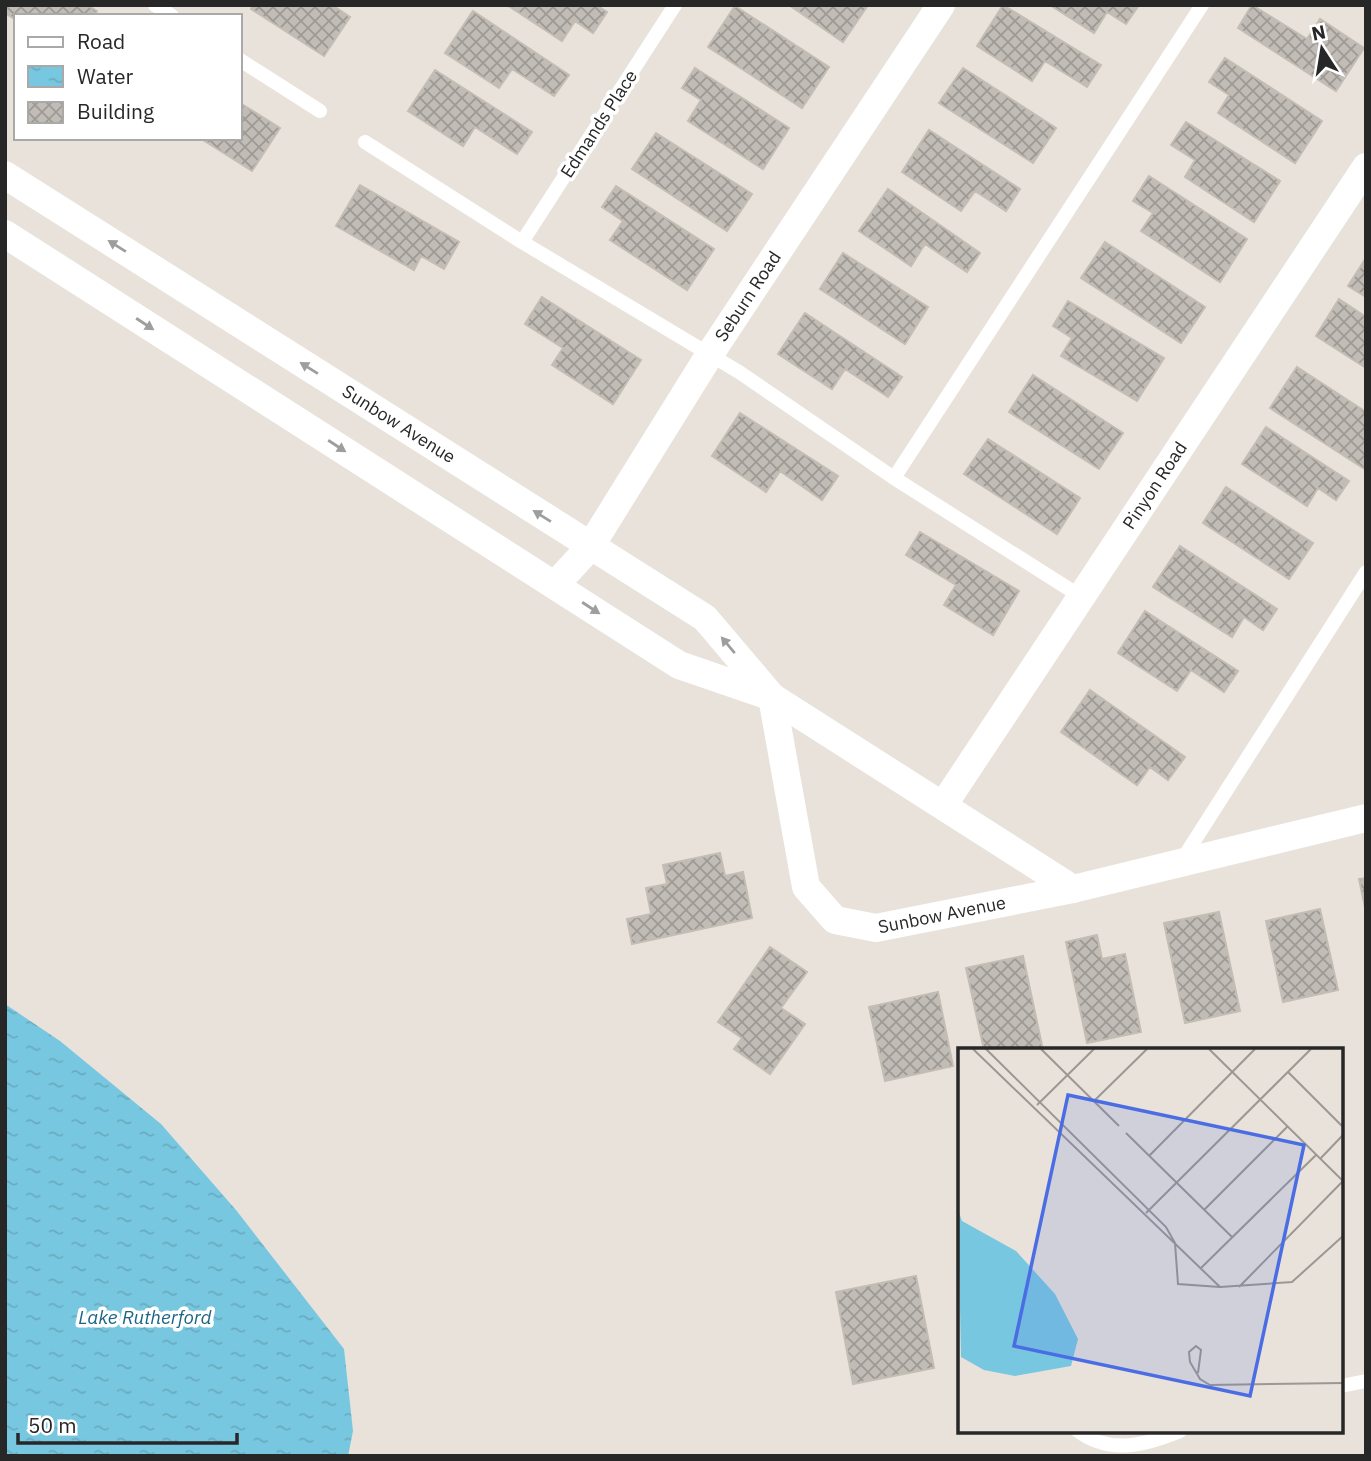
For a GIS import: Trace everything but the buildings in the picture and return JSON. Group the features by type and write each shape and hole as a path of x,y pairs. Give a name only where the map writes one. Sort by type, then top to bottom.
{"street":[{"name":"Seburn Road","path":"555,585 590,547 710,354 941,5"},
{"name":"Pinyon Road","path":"944,804 1366,167"},
{"name":"Sunbow Avenue","path":"5,175 705,618 772,697 806,887 835,920 876,929 1073,890 1366,818"},
{"name":"Sunbow Avenue","path":"5,234 679,665 772,697 944,804 1073,890"}],"lane":[{"name":"Edmands Place","path":"522,242 675,5"},
{"path":"894,478 1202,5"},
{"path":"242,61 320,111"},
{"path":"365,142 522,242 710,354 894,478 1080,596"},
{"path":"1181,863 1366,572"},
{"path":"1343,1385 1366,1381"},
{"path":"1082,1433 1100,1442 1137,1447 1175,1433"}],"water":[{"name":"Lake Rutherford","path":"5,1004 60,1041 161,1124 236,1210 344,1349 353,1431 348,1456 5,1456"}]}
